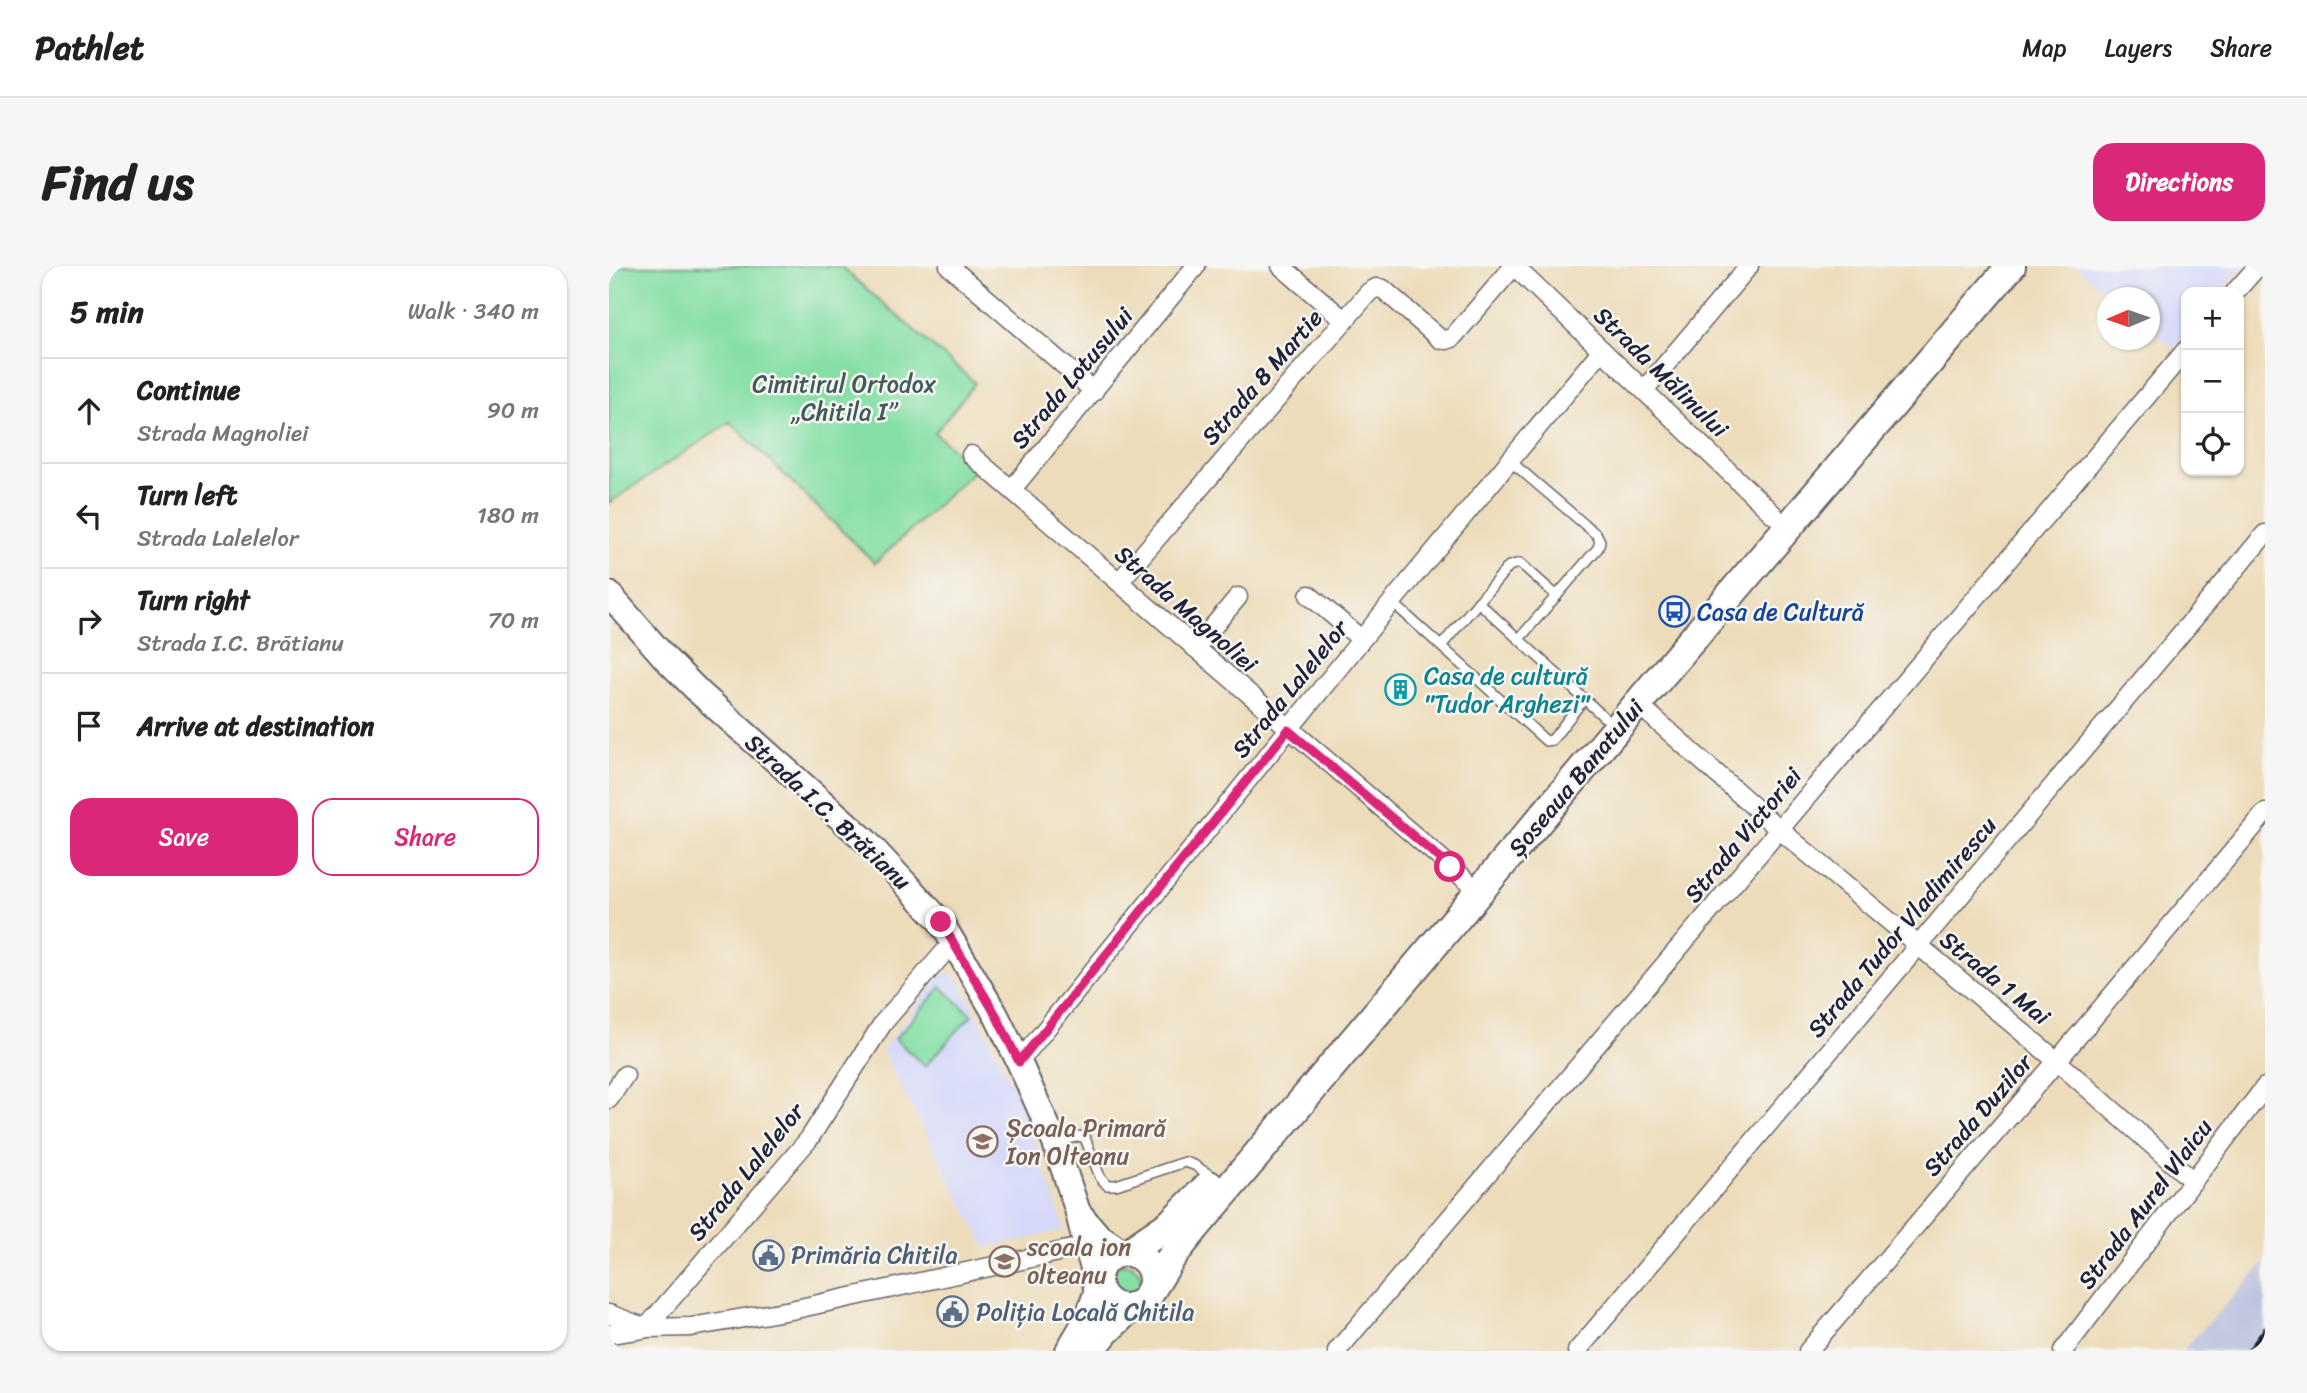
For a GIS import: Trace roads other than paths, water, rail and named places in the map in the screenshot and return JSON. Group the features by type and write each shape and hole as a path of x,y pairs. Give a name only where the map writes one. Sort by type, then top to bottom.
{"main road":[{"name":"Șoseaua Banatului","path":"1126,1252 1170,1224 1215,1178 1466,880 1594,708 1774,515 1986,266"},
{"name":"Șoseaua Banatului","path":"1087,1350 1139,1301 1196,1227 2011,266"},
{"name":"Strada I.C. Brătianu","path":"609,594 701,694 866,841 934,914 954,942 996,1015 1055,1143 1098,1286"},
{"name":"Strada I.C. Brătianu","path":"1077,1209 1091,1229 1126,1252"},
{"path":"1126,1252 1138,1255 1150,1268 1153,1278 1139,1301 1112,1305 1105,1299 1098,1286 1098,1272 1107,1258 1126,1252"},
{"name":"Șoseaua Banatului","path":"1087,1350 1089,1319 1098,1286"}],"street":[{"path":"949,266 1094,391"},
{"path":"1281,266 1344,320"},
{"name":"Strada 8 Martie","path":"1119,583 1369,292 1380,288 1440,339 1446,340 1452,338 1514,266"},
{"name":"Strada Mălinului","path":"1514,266 1774,515"},
{"path":"1644,390 1749,266"},
{"path":"2239,287 2257,266"},
{"name":"Strada Lotusului","path":"1012,489 1094,391 1188,269"},
{"name":"Strada Lalelelor","path":"1019,1062 1508,459 1602,349"},
{"name":"Strada Victoriei","path":"1337,1351 2181,356"},
{"name":"Strada Magnoliei","path":"971,455 1288,730 1466,880"},
{"name":"Strada Tudor Vladimirescu","path":"1577,1351 2265,534"},
{"path":"1309,595 1361,639"},
{"path":"1195,649 1238,597"},
{"name":"Strada 1 Mai","path":"1638,704 1780,830 2057,1061 2193,1181"},
{"name":"Strada Duzilor","path":"1808,1351 2265,813"},
{"name":"Strada Lalelelor","path":"646,1328 809,1139 883,1023 954,942"},
{"path":"609,1099 625,1075"},
{"name":"Strada Aurel Vlaicu","path":"2063,1351 2265,1087"},
{"path":"609,1334 646,1328 691,1328 766,1315 1086,1246"},
{"path":"609,1314 646,1328"}],"lane":[{"path":"1508,459 1597,535 1600,541 1598,548 1519,639"},
{"path":"1441,646 1514,563 1520,563 1557,596"},
{"path":"1392,602 1546,741 1552,740 1594,708 1478,602"},
{"path":"1055,1143 1083,1137 1101,1180 1107,1185 1116,1185 1185,1162 1215,1178"}],"railway":[{"path":"2249,1351 2265,1329"}],"place":[{"name":"Casa de Cultură","path":"1674,612"},
{"name":"Casa de cultură \"Tudor Arghezi\"","path":"1401,690"},
{"name":"Școala Primară Ion Olteanu","path":"983,1142"},
{"name":"Primăria Chitila","path":"768,1255"},
{"name":"scoala ion olteanu","path":"1004,1261"},
{"name":"Poliția Locală Chitila","path":"953,1312"}],"park label":[{"name":"Cimitirul Ortodox „Chitila I”","path":"844,398"}]}
